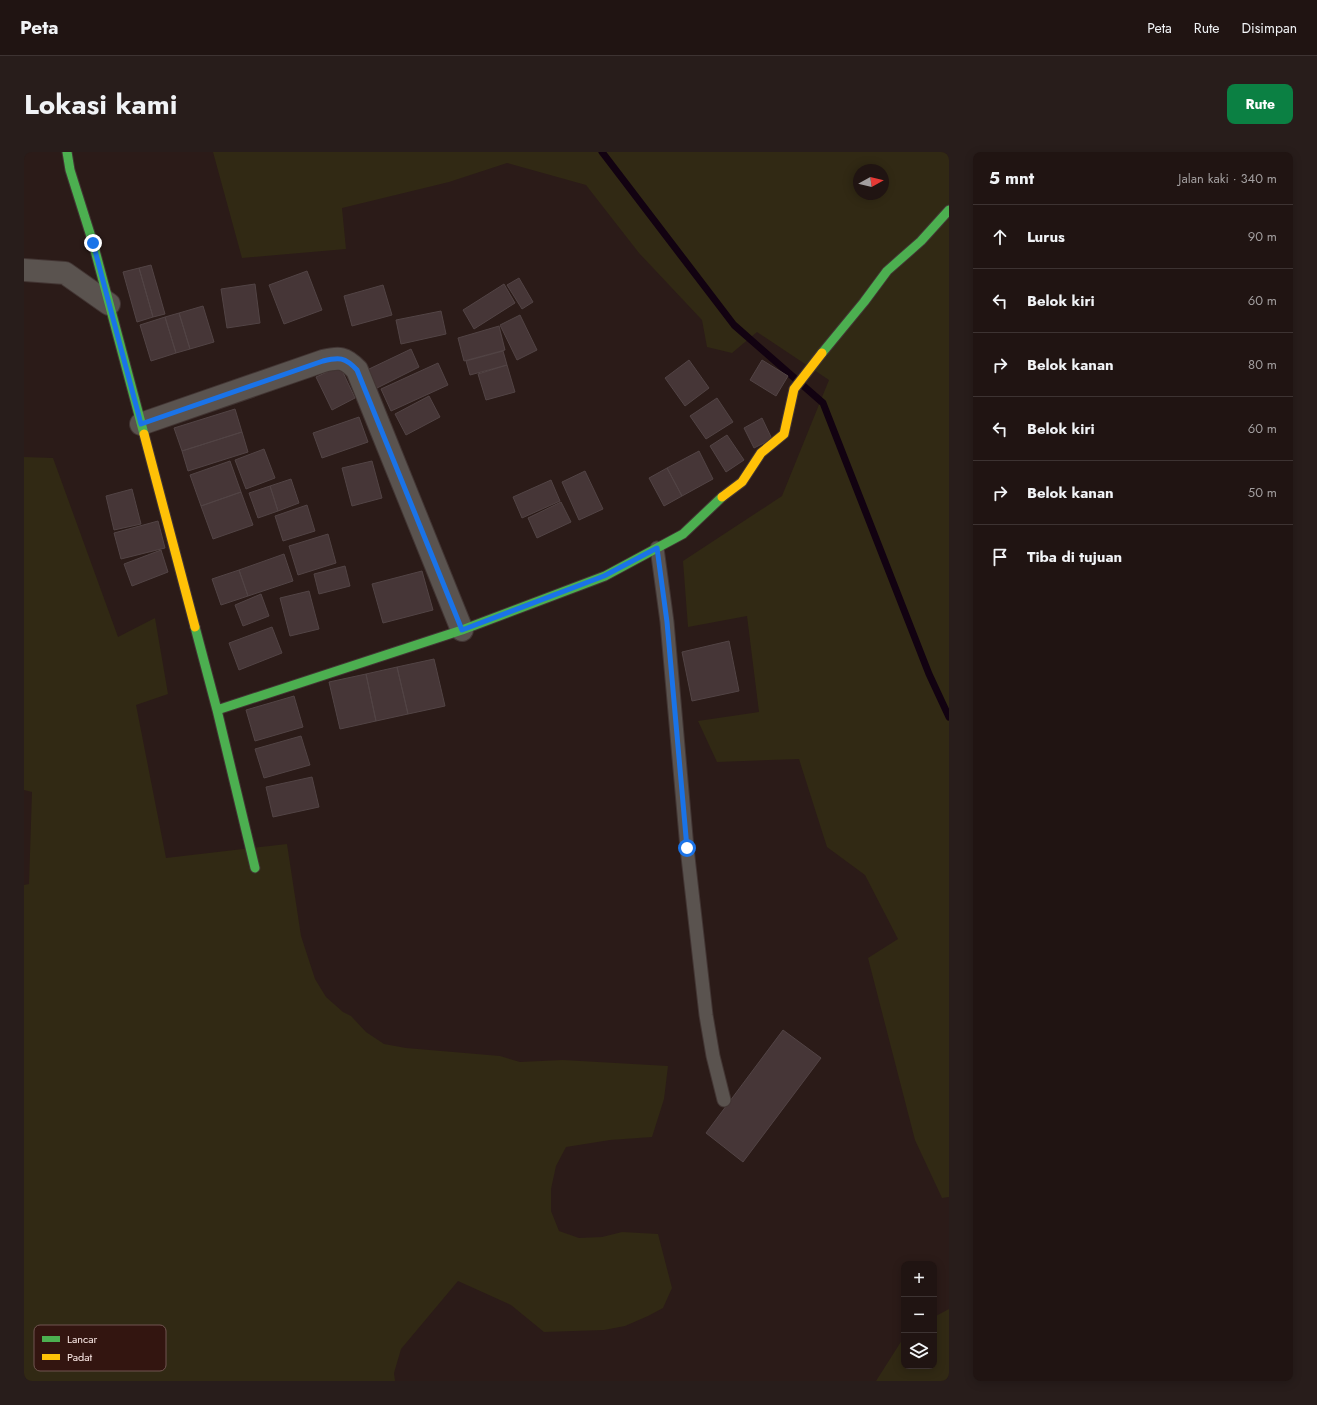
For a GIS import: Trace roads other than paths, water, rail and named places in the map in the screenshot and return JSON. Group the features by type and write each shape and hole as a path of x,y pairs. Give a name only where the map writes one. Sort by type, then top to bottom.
{"street":[{"path":"67,152 70,170 93,243 217,710 255,868"},
{"path":"217,710 462,630 604,576 683,534 718,501 742,482 761,453 784,434 794,389 807,371 824,348 864,302 887,271 921,241 949,210"},
{"path":"24,270 65,273 109,304"},
{"path":"141,424 323,361 338,358 350,363 357,370 462,630"}],"lane":[{"path":"657,548 667,622 687,848 706,1015 713,1056 724,1100"}],"waterway":[{"path":"602,152 734,325 823,403 929,674 949,717"}]}
